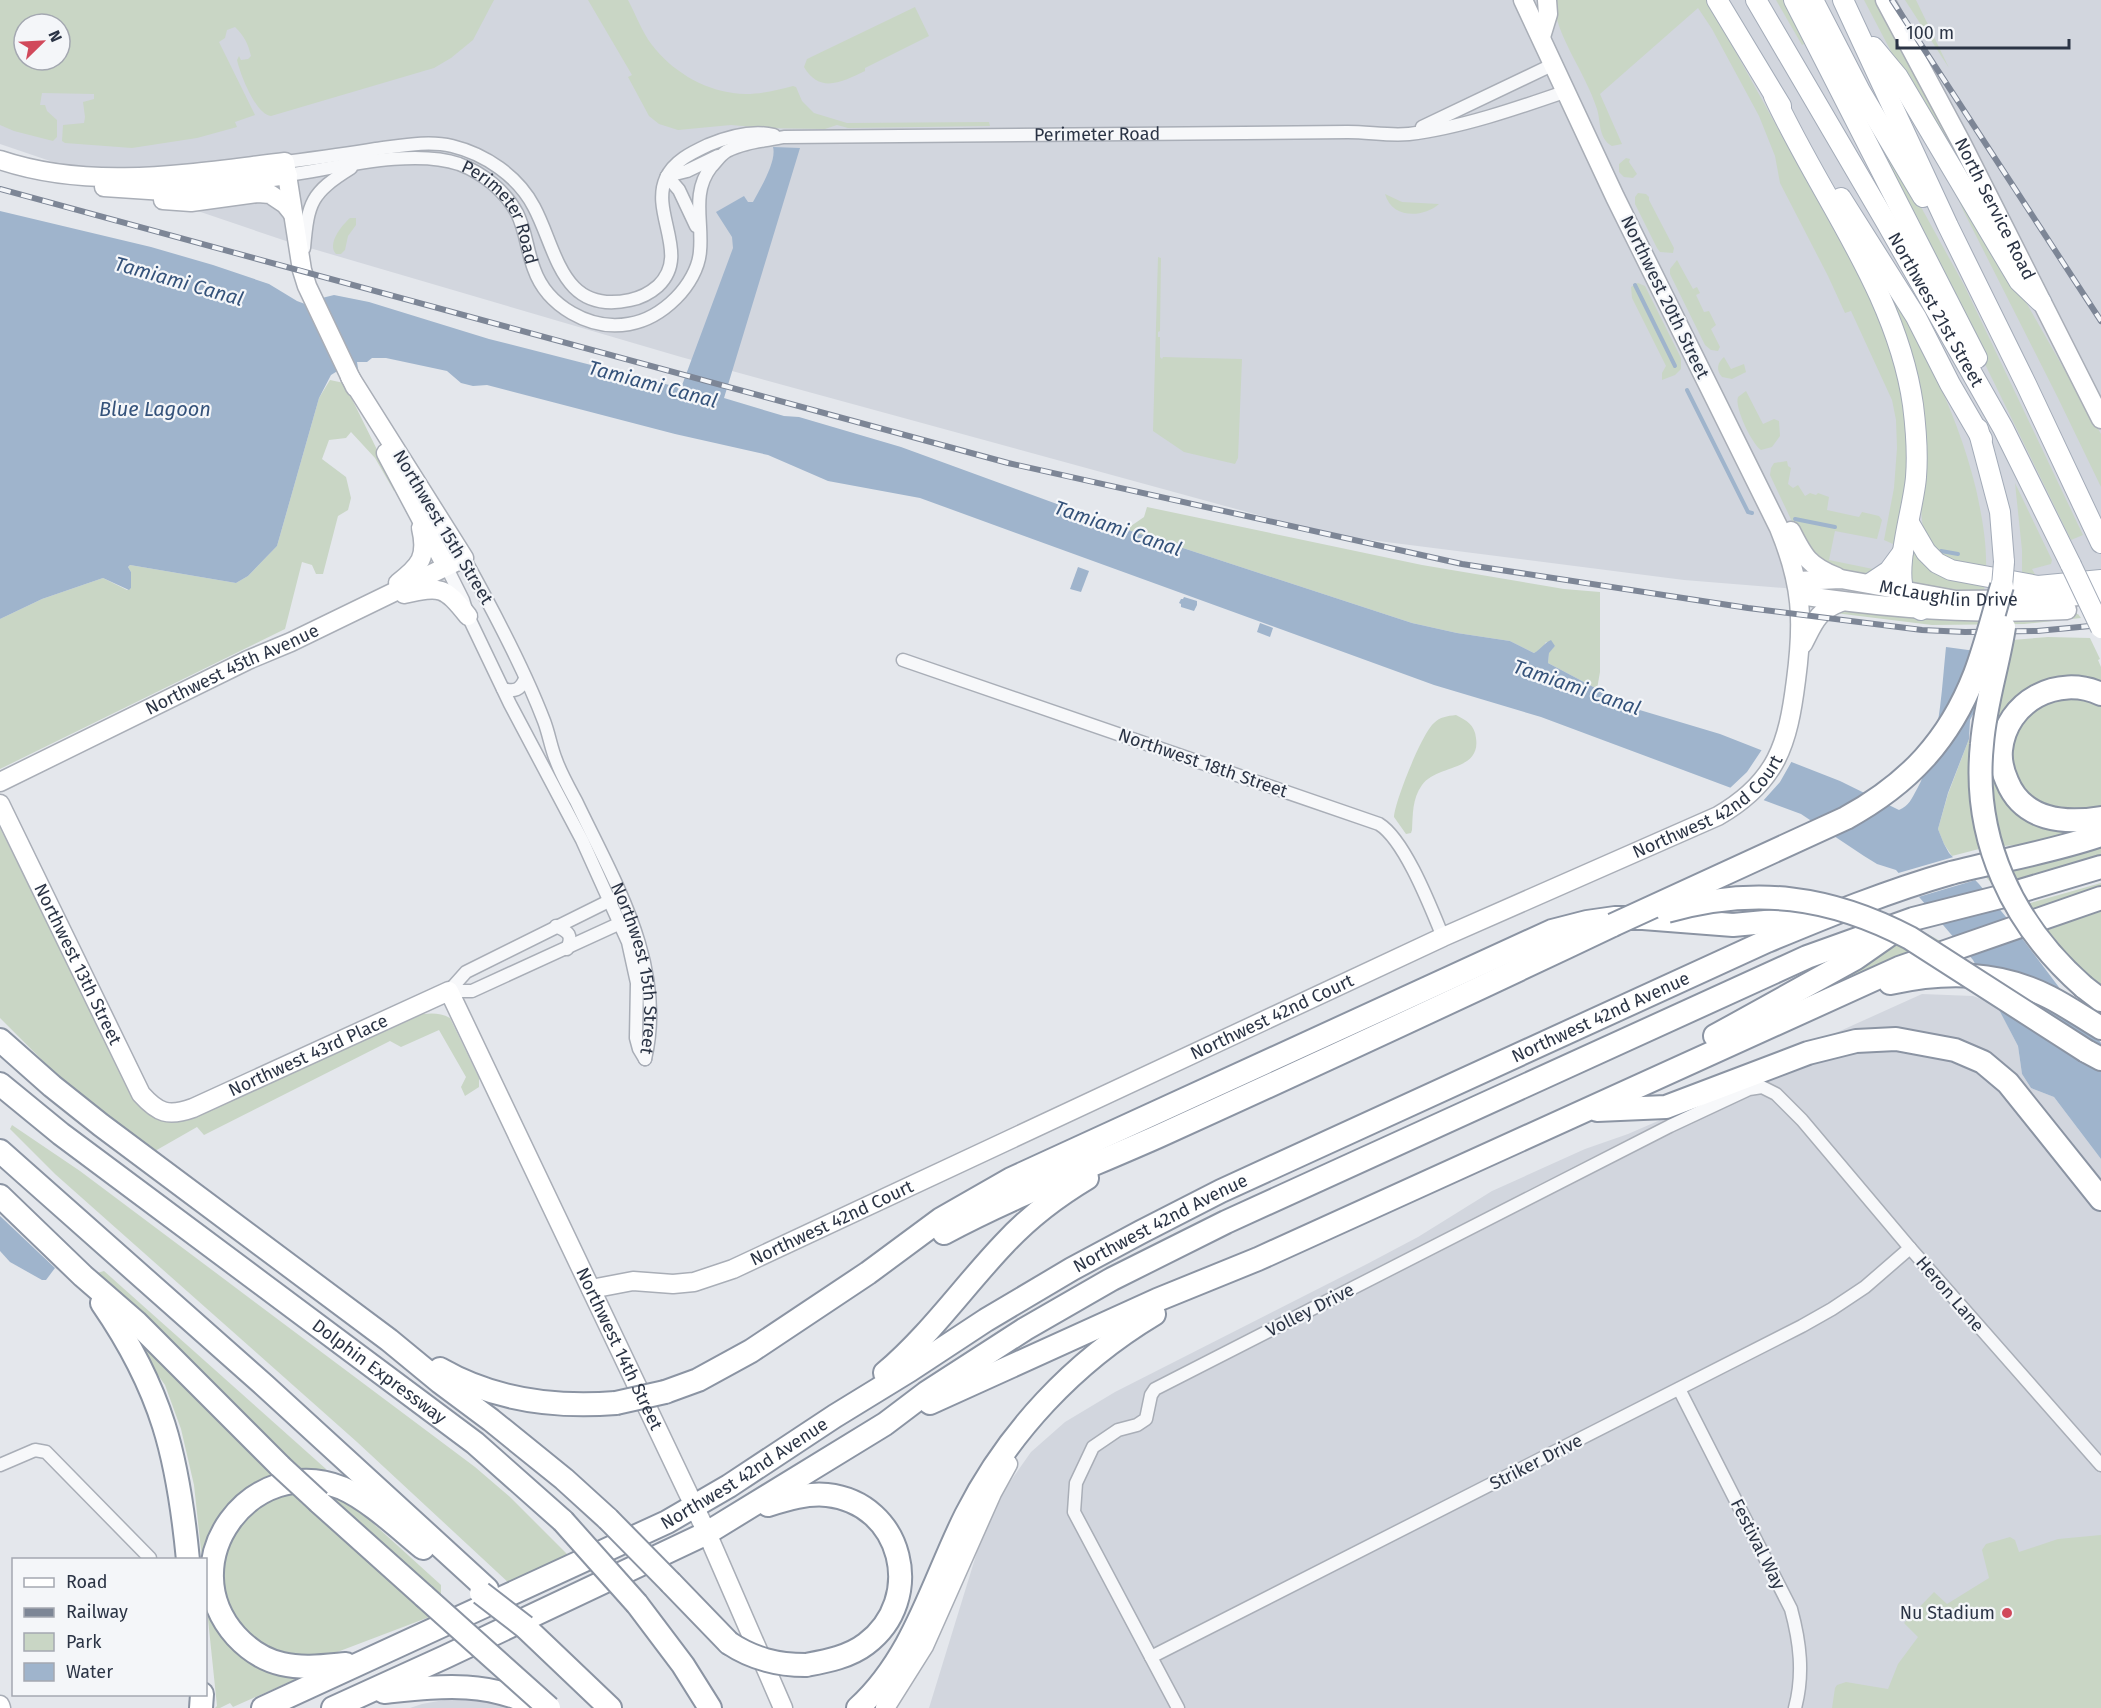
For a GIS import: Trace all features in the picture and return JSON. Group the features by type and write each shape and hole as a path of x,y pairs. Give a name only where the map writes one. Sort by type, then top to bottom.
{"highway":[{"path":"868,1273 973,1218 1528,966 1846,818 1873,802 1906,778 1941,739 1975,674 2002,586"},
{"path":"2002,586 2004,628 1984,720 1980,762 1983,807 1987,827 2003,879 2028,926 2053,959 2092,993"},
{"path":"2101,694 2086,688 2068,686 2035,696 2022,706 2011,722 2004,738 2001,755 2009,785 2021,802 2031,811 2045,818 2061,821 2101,818"},
{"name":"Northwest 42nd Avenue","path":"263,1708 632,1540 695,1507 835,1416 1049,1283 1182,1211 1456,1083 1767,941 1827,916 1889,892 2101,835"},
{"name":"Northwest 42nd Avenue","path":"333,1708 707,1533 885,1424 926,1392 1025,1329 1157,1255 1765,975 1912,919 2000,897 2101,867"},
{"path":"1613,925 1722,899 1774,897 1827,904 1865,917 1910,938 2101,1059"},
{"path":"885,1424 1157,1300 1258,1259 1899,968 1939,952 2101,898"},
{"path":"389,1340 451,1376 498,1394 553,1405 583,1406 616,1403 665,1392 698,1380 733,1361 868,1273 934,1223 1011,1179 1552,931 1607,919 1643,918 1698,924 1749,925 1827,916"},
{"path":"1661,1076 1702,1043 1856,958 1912,919"},
{"path":"1845,993 1923,976 1978,975 1999,978 2031,988 2092,1022"},
{"path":"1583,1111 1666,1107 1808,1053 1856,1041 1896,1039 1954,1050 1983,1062 2008,1083 2101,1199"},
{"path":"0,1040 93,1119 389,1340 529,1450 608,1519 729,1643 760,1659 780,1664 806,1665 830,1660 854,1651 870,1641 885,1625 897,1602 900,1581 899,1560 891,1538 882,1524 867,1511 855,1503 835,1496 820,1495 797,1497 741,1513"},
{"name":"Dolphin Expressway","path":"0,1084 69,1140 475,1443 563,1521 637,1604 683,1665 710,1708"},
{"path":"835,1416 911,1349 1005,1243 1027,1222 1067,1190 1155,1137"},
{"path":"0,1151 264,1385 484,1591 547,1646 610,1708"},
{"path":"0,1196 83,1276 136,1322 280,1466 549,1708"},
{"path":"858,1708 885,1681 903,1652 966,1514 997,1460 1040,1407 1089,1360 1131,1329 1162,1309 1258,1259"},
{"path":"83,1276 134,1352 156,1400 176,1464 189,1558"},
{"path":"365,1662 311,1667 279,1664 252,1651 230,1628 214,1594 212,1579 214,1558 217,1544 226,1525 251,1498 288,1483 315,1482 342,1488 484,1591"},
{"path":"365,1694 440,1686 465,1686 500,1691 540,1708"}],"main road":[{"path":"1718,0 1774,96 1792,134 1875,284 1897,334 1910,388 1917,442 1916,480 1903,552 1904,590 1910,601 1921,610"},
{"name":"Northwest 21st Street","path":"1756,0 1886,222 2017,455 2101,628"},
{"path":"1794,0 2002,410 2017,455"},
{"path":"1813,0 1866,100 1982,295"},
{"path":"1843,0 2101,543"},
{"path":"1856,26 1898,77 2019,281 2041,302"},
{"path":"1774,96 1798,130 1916,317 1950,384 1982,439"},
{"path":"1962,359 1968,400 1982,439 2000,512 2004,562 2002,586"},
{"path":"1909,523 1926,552 1937,563 1951,570 2038,586 2101,580"},
{"path":"1871,583 1889,571 1903,552"}],"street":[{"name":"Northwest 20th Street","path":"1523,0 1607,179 1779,528 1798,588"},
{"path":"1541,37 1548,14 1547,0"},
{"name":"North Service Road","path":"1885,0 1961,142 2101,419"},
{"name":"Perimeter Road","path":"1411,134 1474,101 1554,64"},
{"name":"Perimeter Road","path":"65,175 155,177 357,165 405,158 432,159 459,164 487,179 498,188 517,213 534,268 552,298 572,313 597,324 629,324 656,314 683,292 700,253 699,194 708,171 726,152 741,146 784,137 1348,132 1411,134 1448,127 1534,103 1567,91"},
{"name":"Perimeter Road","path":"0,160 65,175 102,187 164,191 426,144 451,146 492,163 522,189 534,205 552,254 566,279 588,297 603,302 617,302 642,296 655,289 668,272 672,251 661,196 667,176 679,160 718,141 756,133 784,137"},
{"path":"701,237 685,201 667,176 687,171 726,152"},
{"path":"304,278 307,216 311,205 322,188 357,165"},
{"name":"Northwest 15th Street","path":"287,169 304,278 387,455 463,600 468,616 503,689 615,898"},
{"path":"102,187 144,198 191,202 258,193 270,194 285,204 293,214"},
{"name":"Northwest 15th Street","path":"351,377 464,558 545,722 556,760 625,921 641,950 648,986 649,1036 645,1059 636,1038 635,965 625,921"},
{"path":"1749,467 1765,477 1806,559 1820,571 1841,579"},
{"path":"378,599 416,568 424,554 423,537 416,509"},
{"name":"Northwest 45th Avenue","path":"0,782 226,670 291,642 464,558"},
{"name":"McLaughlin Drive","path":"1798,588 1841,579 1944,598 1969,600 2046,599 2101,594"},
{"name":"McLaughlin Drive","path":"1798,588 1841,602 1921,610 2015,613 2101,607"},
{"name":"Northwest 42nd Court","path":"591,1288 633,1281 673,1284 694,1282 721,1274 1443,937 1723,813 1744,799 1768,773 1779,754 1790,722 1800,648 1798,588"},
{"path":"378,599 421,590 438,589 451,595 468,616"},
{"path":"1800,648 1817,617 1825,609 1841,602"},
{"name":"Northwest 18th Street","path":"903,660 1379,824 1387,829 1400,848 1443,937"},
{"path":"503,689 517,690 522,687 525,679"},
{"name":"Northwest 13th Street","path":"0,804 141,1094 153,1107 167,1113"},
{"name":"Northwest 43rd Place","path":"167,1113 193,1108 449,991 466,972 615,898"},
{"name":"Northwest 43rd Place","path":"449,991 472,992 625,921"},
{"path":"555,926 565,930 568,934 570,941 567,949"},
{"name":"Northwest 14th Street","path":"449,991 695,1507 783,1708"},
{"name":"Volley Drive","path":"1178,1708 1074,1512 1076,1483 1093,1448 1118,1430 1137,1425 1146,1419 1151,1395 1155,1389 1670,1126 1749,1089 1762,1087 1776,1094 1802,1120"},
{"name":"Heron Lane","path":"1802,1120 1910,1248 2101,1465"},
{"name":"Striker Drive","path":"1151,1657 1832,1309 1865,1287 1910,1248"},
{"path":"885,1708 924,1646 1002,1475 1034,1425 1089,1360"},
{"name":"Festival Way","path":"1679,1389 1791,1609 1798,1634 1801,1662 1799,1693 1795,1708"},
{"path":"0,1466 30,1452 41,1450 55,1460 150,1558"}],"shaded area":[{"path":"0,0 2101,0 2101,588 1948,601 1684,580 1331,535 681,357 286,241 0,144"},
{"path":"1922,994 1973,996 1997,1005 2018,1046 2022,1074 2031,1088 2054,1097 2101,1159 2101,1708 929,1708 985,1526 1000,1496 1031,1452 1065,1422 1115,1392 1418,1237 1492,1191 1585,1149 1658,1121 1696,1096"},
{"path":"461,1697 489,1701 517,1708 410,1708"}],"green space":[{"path":"0,0 494,0 473,40 434,68 271,116 265,114 254,102 245,84 237,60 239,56 241,60 251,56 245,40 235,27 227,30 225,38 219,42 255,115 235,122 237,127 197,138 132,148 65,143 62,141 63,125 84,123 83,102 94,99 94,94 42,93 40,105 45,105 47,111 57,120 57,137 53,141 0,125"},
{"path":"588,0 628,0 645,35 668,62 688,77 721,91 748,94 793,86 796,87 802,101 814,113 847,123 989,122 990,126 848,128 837,125 825,129 731,125 678,130 659,124 649,116 628,77 632,75"},
{"path":"1553,0 1707,0 1872,299 1891,345 1907,408 1910,480 1892,561 1870,575 1835,571 1805,549 1770,475 1774,463 1787,461 1791,468 1788,484 1793,488 1798,485 1805,496 1818,493 1829,497 1827,510 1859,517 1862,512 1879,516 1882,520 1877,539 1835,531 1829,560 1873,569 1879,568 1891,559 1893,544 1884,540 1894,488 1897,448 1896,420 1892,400 1851,311 1845,313 1780,183 1775,156 1759,116 1712,29 1698,8 1600,94 1622,144 1612,146 1604,139 1592,95 1560,28"},
{"path":"1776,0 1787,0 1810,41 1802,45"},
{"path":"1807,0 1964,285 2083,535 2071,540"},
{"path":"1864,0 1877,0 1979,193 1974,196 1895,59"},
{"path":"1905,0 1916,0 1949,68"},
{"path":"915,7 929,36 865,68 865,71 840,82 824,83 817,81 804,67 807,59"},
{"path":"1626,158 1630,159 1629,162 1637,174 1633,178 1624,177 1619,172 1619,164"},
{"path":"1638,193 1649,197 1674,248 1673,253 1660,252 1657,248 1635,204 1635,197"},
{"path":"1957,193 2027,304 2101,434 2101,487 1963,210"},
{"path":"1385,194 1402,202 1439,204 1425,212 1409,214 1394,208"},
{"path":"350,218 356,218 356,225 348,236 345,250 341,254 336,254 334,240 339,230"},
{"path":"1158,257 1161,258 1160,331 1158,332 1160,357 1162,359 1163,357 1242,359 1238,458 1235,464 1184,452 1153,431"},
{"path":"1677,260 1693,289 1697,287 1700,293 1696,295 1704,312 1709,311 1716,325 1711,329 1720,347 1718,351 1711,350 1705,345 1670,274 1670,269"},
{"path":"1871,261 1919,343 1957,428 1976,489 1985,540 1986,571 1961,566 1943,557 1932,547 1926,536 1921,509 1925,464"},
{"path":"1638,283 1645,286 1681,358 1681,369 1675,375 1662,380 1662,373 1666,366 1632,298 1631,287"},
{"path":"1724,357 1731,369 1744,364 1746,372 1732,379 1722,377 1718,367"},
{"path":"330,380 344,383 396,488 394,491 375,458 351,432 346,438 329,440 322,459 346,477 351,498 348,510 338,516 323,574 316,574 312,565 302,562 285,629 0,769 0,619 42,599 103,578 127,590 131,588 131,572 128,567 130,565 236,583 248,576 277,546 319,398"},
{"path":"1746,391 1763,424 1774,419 1779,421 1780,436 1772,447 1761,450 1753,441 1745,425 1737,402 1738,397"},
{"path":"2015,483 2052,560 2051,564 2032,569 2036,576 2034,577 2022,577 2022,550"},
{"path":"1147,507 1422,565 1564,589 1600,592 1600,672 1597,689 1548,663 1549,652 1555,646 1546,642 1542,649 1534,653 1510,641 1412,623 1128,530 1144,517"},
{"path":"1913,550 1985,585 1983,595 1959,594 1909,583"},
{"path":"1834,609 2078,614 2081,618 2024,624 1932,625 1835,613"},
{"path":"2048,637 2090,638 2100,659 2098,660 2101,667 2101,685 2033,690 1997,771 2074,831 2019,845 2002,846 1991,778 1992,744 1997,708 2012,640"},
{"path":"2067,695 2101,704 2101,811 2048,811 2020,790 2011,768 2013,735 2029,711"},
{"path":"1456,715 1472,726 1476,738 1476,749 1472,757 1465,762 1429,778 1422,785 1415,801 1412,830 1411,833 1406,834 1394,817 1410,768 1434,723 1444,717"},
{"path":"1969,739 1969,796 1979,849 1952,856 1938,829 1948,794"},
{"path":"0,828 138,1101 187,1118 423,1014 440,1014 450,1018 479,1078 479,1087 465,1096 461,1087 466,1077 439,1030 401,1047 390,1041 204,1135 197,1127 155,1151 63,1081 0,1018"},
{"path":"2101,844 2101,856 2017,880 1992,884 1986,877"},
{"path":"2101,883 2101,890 2033,913 2027,904"},
{"path":"2101,910 2101,986 2065,956 2045,931"},
{"path":"1924,932 1944,943 1833,985 1830,979 1897,942"},
{"path":"12,1125 80,1171 475,1467 510,1497 570,1557 510,1584 357,1442 55,1174 10,1129"},
{"path":"104,1271 326,1469 322,1475 300,1474 97,1273"},
{"path":"136,1337 281,1477 207,1559 202,1558 194,1485 181,1429 165,1385 150,1364"},
{"path":"282,1494 334,1497 354,1506 441,1585 441,1601 432,1616 332,1654 306,1659 253,1645 222,1597 219,1568 237,1527 252,1510"},
{"name":"Nu Stadium","path":"2101,1535 2101,1708 1832,1708 1837,1685 1846,1682 1888,1689 1898,1664 1918,1637 1904,1623 1934,1592 1947,1604 1989,1578 1982,1550 1986,1544 2010,1537 2015,1540 2019,1552 2058,1539"},
{"path":"207,1602 295,1672 294,1680 233,1707 230,1703 215,1708 217,1706"}],"water":[{"path":"773,147 800,148 724,398 901,447 1128,530 1412,623 1510,641 1534,653 1551,640 1555,646 1549,653 1548,663 1633,708 1720,734 1840,781 1899,810 1912,799 1931,755 1941,702 1946,647 2005,655 1970,720 1969,739 1948,793 1938,829 1949,853 2006,917 2101,1043 2101,1159 2054,1097 2031,1088 2022,1074 2018,1046 1973,960 1896,870 1877,864 1801,814 1541,717 1434,685 920,498 828,481 768,455 675,434 487,385 473,386 461,383 447,371 386,358 372,358 367,362 357,362 359,375 352,362 331,375 319,398 277,546 248,576 236,583 130,565 128,567 131,572 131,588 129,590 103,578 42,599 0,619 0,211 151,247 213,265 269,284 305,304 334,295 369,302 489,339 681,388 733,248 732,237 716,212 744,196 748,202 753,202 773,160"},
{"path":"1078,567 1089,571 1081,592 1070,589"},
{"path":"1184,597 1197,601 1194,611 1181,607 1179,603"},
{"path":"1260,623 1273,628 1270,637 1257,632"},
{"path":"0,1216 55,1268 46,1280 10,1262 0,1251"}],"pier":[{"path":"1763,748 1793,759 1780,782 1762,802 1729,789 1747,772"},
{"path":"1957,856 1979,879 1915,898 1895,874"}],"waterway":[{"path":"1635,285 1675,366"},
{"path":"1687,390 1748,512 1752,513"},
{"path":"1795,519 1835,527"},
{"path":"1941,551 1958,554"}],"railway":[{"path":"1892,0 2101,321"},
{"path":"0,189 1008,463 1462,564 1748,608 1922,630 2037,631 2101,625"}],"place":[{"name":"Nu Stadium","path":"2007,1613"}],"water label":[{"name":"Tamiami Canal","path":"179,281"},
{"name":"Tamiami Canal","path":"653,384"},
{"name":"Blue Lagoon","path":"155,409"},
{"name":"Tamiami Canal","path":"1118,528"},
{"name":"Tamiami Canal","path":"1577,687"}]}
